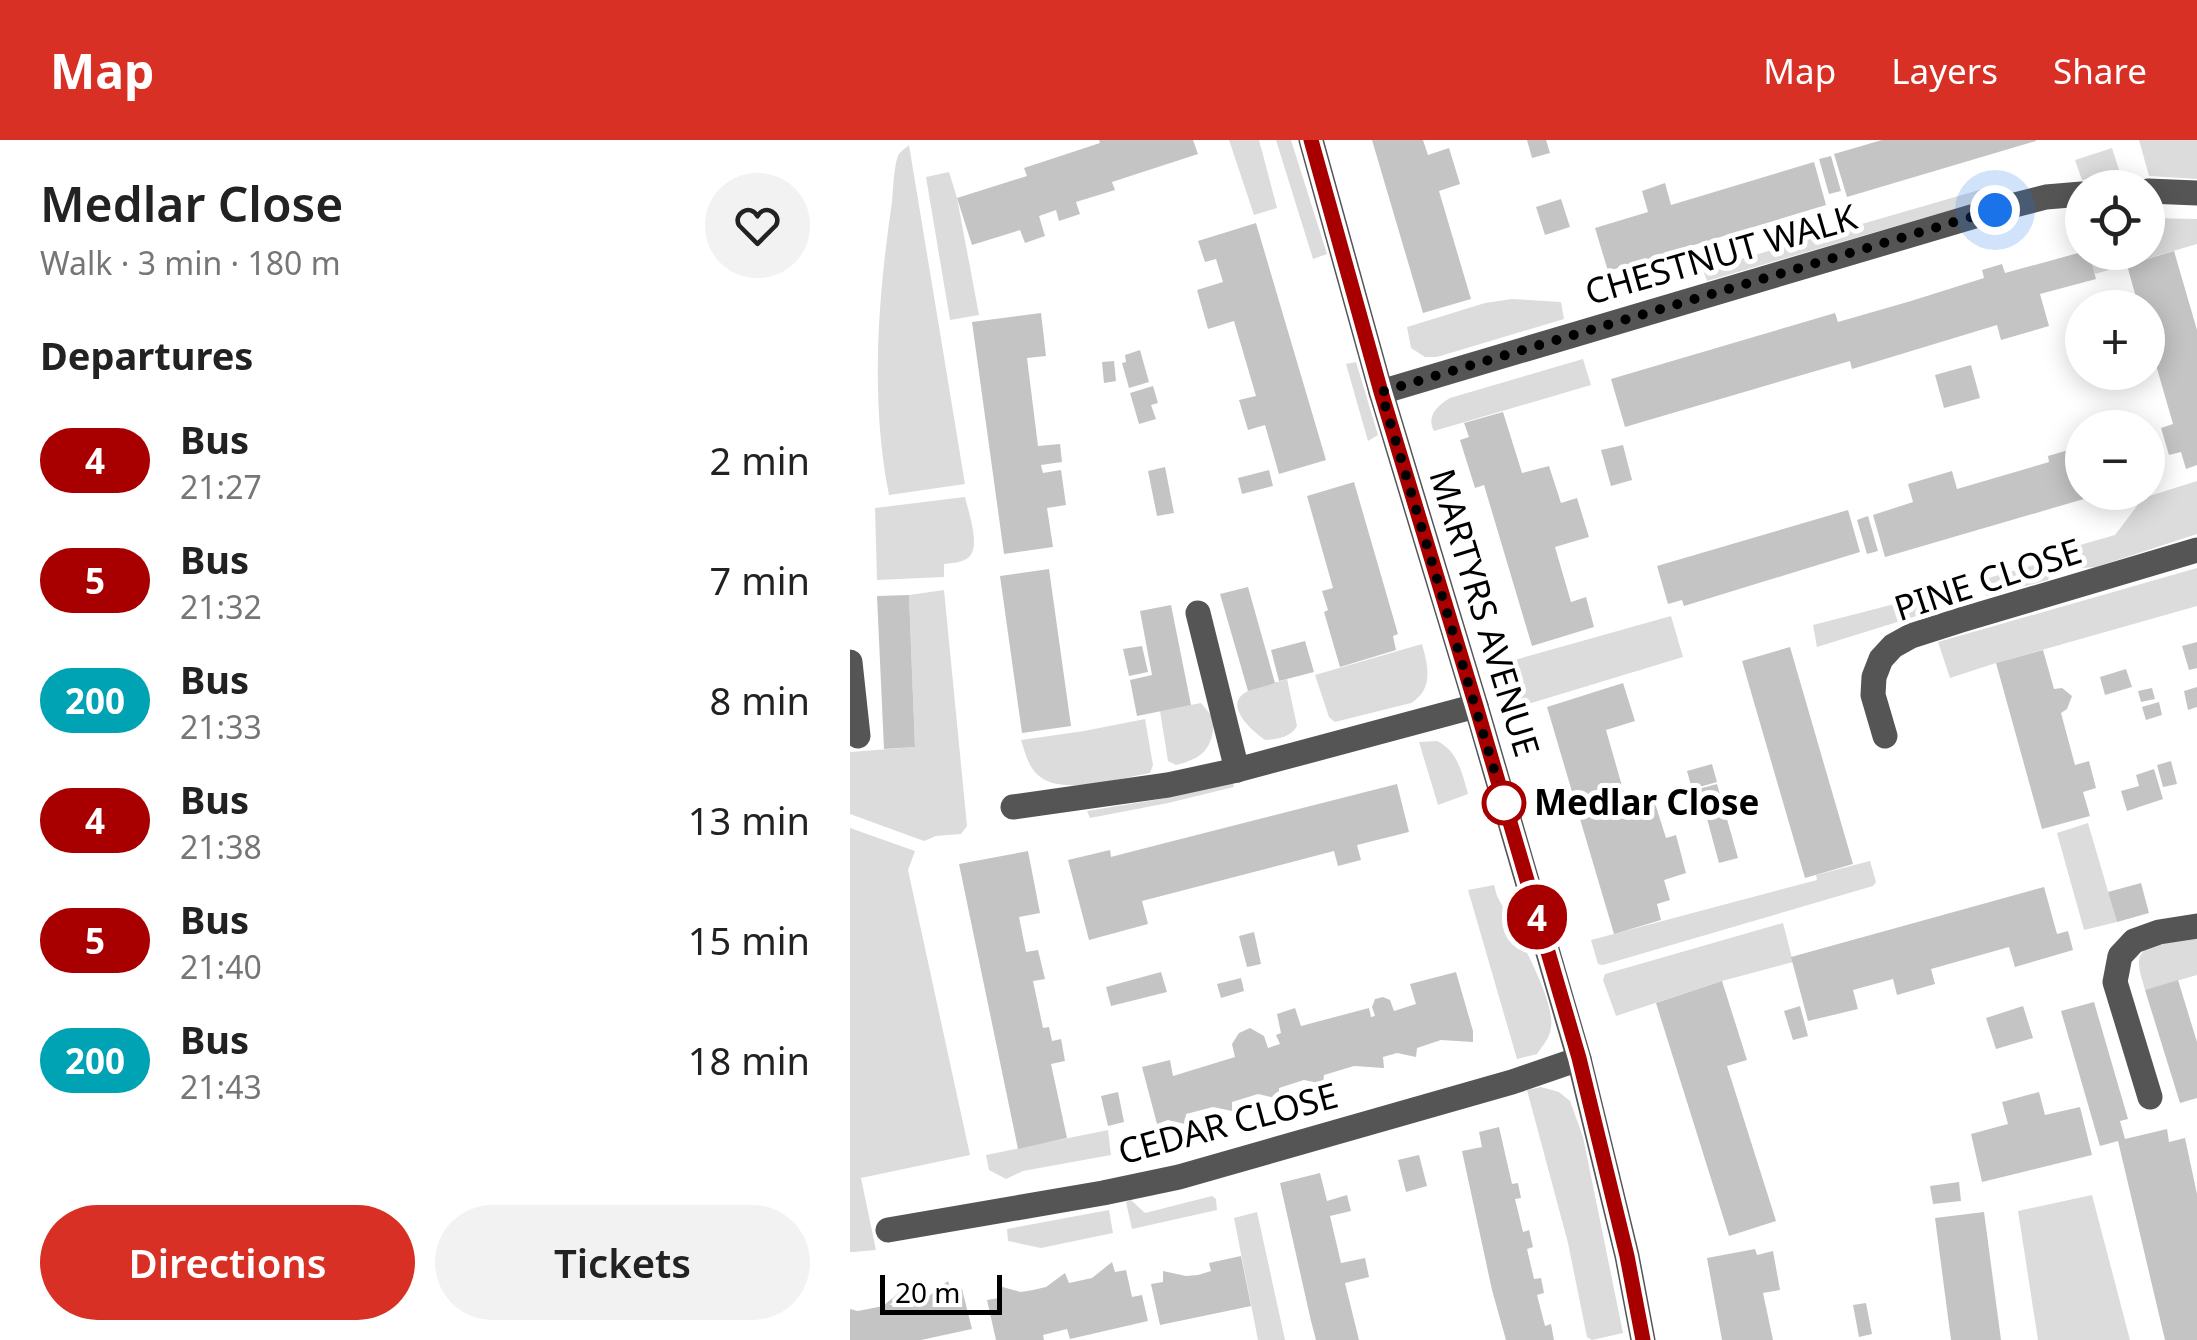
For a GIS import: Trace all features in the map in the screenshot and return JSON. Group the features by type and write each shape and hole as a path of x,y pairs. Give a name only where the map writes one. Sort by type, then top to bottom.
{"street":[{"name":"MARTYRS AVENUE","path":"1311,140 1381,392 1579,1058 1643,1340"},
{"path":"2165,192 2197,194"},
{"name":"CHESTNUT WALK","path":"1381,392 1995,210 2065,195"},
{"name":"PINE CLOSE","path":"1886,736 1873,695 1874,677 1893,646 1911,636 2197,550"},
{"path":"1198,612 1237,770"},
{"path":"850,662 858,736"},
{"path":"1013,807 1168,785 1237,770 1476,706"},
{"path":"2150,1097 2115,982 2120,956 2134,941 2197,926"},
{"name":"CEDAR CLOSE","path":"888,1230 1179,1176 1512,1082 1579,1058"}],"shaded area":[{"path":"1229,140 1259,140 1277,208 1254,215"},
{"path":"1276,140 1291,140 1327,254 1313,259"},
{"path":"2139,140 2197,140 2197,179 2165,177 2165,170 2147,170"},
{"path":"909,145 965,484 889,495 879,422 880,311 896,166 899,154"},
{"path":"2112,148 2119,170 2078,170 2075,160"},
{"path":"949,172 979,315 950,320 926,177"},
{"path":"1993,186 1989,199 1707,281 1703,270"},
{"path":"2165,218 2197,219 2197,244 2165,253"},
{"path":"1512,299 1561,302 1564,319 1437,357 1425,357 1411,348 1407,327 1485,303"},
{"path":"1583,359 1591,385 1434,431 1434,412 1450,398"},
{"path":"1356,362 1378,435 1368,441 1346,364"},
{"path":"2197,481 2197,534 2096,567 2083,568 2073,562 2066,549 2115,535 2134,510 2165,510 2165,491"},
{"path":"965,497 974,537 969,557 944,564 944,577 877,580 875,508"},
{"path":"2048,561 2048,580 1987,596 1980,590 1978,581"},
{"path":"2197,568 2197,606 1950,678 1938,642"},
{"path":"944,590 967,826 961,834 924,841 850,814 850,752 915,747 909,595"},
{"path":"1918,598 1923,614 1817,647 1813,625"},
{"path":"1671,616 1683,657 1518,707 1504,663"},
{"path":"1422,644 1426,684 1411,703 1335,722 1329,717 1315,675"},
{"path":"1287,679 1297,726 1287,735 1265,740 1242,717 1237,703 1248,691"},
{"path":"1201,703 1214,719 1212,737 1200,755 1176,765 1168,761 1160,711"},
{"path":"1145,719 1153,765 1150,773 1108,781 1077,785 1049,782 1032,768 1021,740 1084,731"},
{"path":"1437,741 1454,757 1468,794 1438,805 1419,742"},
{"path":"1233,783 1234,787 1090,818 1087,811 1167,798"},
{"path":"2088,823 2117,922 2084,930 2057,833"},
{"path":"850,828 915,851 908,870 970,1155 861,1178 876,1250 853,1252 850,1252"},
{"path":"1870,861 1876,882 1873,886 1598,964 1591,940 1817,880 1816,875"},
{"path":"1494,885 1540,980 1551,1014 1549,1035 1537,1054 1517,1059 1468,890"},
{"path":"1783,923 1793,962 1616,1016 1603,980 1605,974"},
{"path":"2197,937 2197,975 2145,990 2139,966 2145,950 2160,942"},
{"path":"1541,1087 1559,1092 1570,1101 1583,1137 1623,1333 1592,1340 1587,1337 1568,1243 1527,1090"},
{"path":"1108,1130 1111,1155 1023,1171 1006,1179 989,1170 986,1155"},
{"path":"2092,1195 2130,1340 2038,1340 2018,1211"},
{"path":"1212,1196 1217,1210 1132,1229 1126,1202 1131,1200 1145,1213"},
{"path":"1109,1210 1113,1233 1041,1248 1008,1241 1007,1229"},
{"path":"1257,1212 1285,1340 1258,1340 1234,1218"}],"building":[{"path":"1099,140 1193,140 1198,154 1112,182 1115,190 1076,202 1080,214 1059,221 1056,210 1039,216 1045,236 1025,243 1020,230 972,245 957,198 1027,176 1024,168 1100,143"},
{"path":"1372,140 1423,140 1428,155 1449,148 1460,184 1439,191 1471,299 1423,313"},
{"path":"1527,140 1546,140 1550,153 1532,158"},
{"path":"1882,140 2036,141 1847,197 1834,154"},
{"path":"1831,156 1841,191 1829,194 1819,159"},
{"path":"1814,162 1826,205 1608,271 1595,228 1648,212 1642,191 1665,183 1671,205"},
{"path":"1561,199 1570,227 1545,235 1536,207"},
{"path":"1256,223 1326,460 1279,474 1265,425 1248,430 1239,400 1256,396 1234,321 1208,329 1197,290 1223,282 1216,259 1205,262 1198,241"},
{"path":"2174,251 2197,330 2197,465 2186,469 2181,452 2169,455 2165,442 2165,427 2173,424 2163,390 2165,290 2134,290 2128,270 2165,270 2165,254"},
{"path":"2065,257 2065,270 2094,270 2096,279 2040,294 2049,326 2001,340 1997,325 1852,369 1850,361 1625,427 1611,379 1835,313 1838,322 1911,301 1984,278 1982,270 2002,264 2005,273"},
{"path":"1041,313 1046,356 1027,358 1038,446 1060,444 1062,462 1041,465 1043,473 1061,470 1066,505 1047,508 1053,547 1004,554 972,322"},
{"path":"1140,350 1149,382 1129,388 1122,363 1126,362 1125,355"},
{"path":"1114,361 1116,381 1104,383 1102,362"},
{"path":"1971,365 1980,398 1944,408 1935,375"},
{"path":"1153,386 1158,403 1151,405 1156,419 1139,424 1130,393"},
{"path":"1503,412 1522,473 1549,466 1561,503 1577,498 1589,537 1555,547 1571,602 1586,597 1594,627 1532,646 1484,485 1475,488 1460,440 1469,437 1464,423"},
{"path":"1623,445 1632,480 1611,486 1601,450"},
{"path":"2065,451 2065,504 1885,557 1873,515 1913,502 1908,484 1952,471 1957,489 2049,462 2048,456"},
{"path":"1165,467 1174,513 1157,516 1148,471"},
{"path":"1269,470 1273,486 1242,494 1238,478"},
{"path":"1354,482 1398,634 1393,636 1396,650 1340,667 1322,591 1333,588 1307,496"},
{"path":"1848,510 1860,552 1684,606 1682,600 1668,604 1657,566"},
{"path":"1868,516 1878,551 1867,554 1857,520"},
{"path":"1049,569 1071,726 1022,733 1000,576"},
{"path":"1248,587 1275,683 1248,691 1220,594"},
{"path":"909,595 915,747 884,749 877,596"},
{"path":"1171,605 1191,705 1137,716 1130,680 1152,675 1140,611"},
{"path":"1305,641 1314,672 1279,681 1271,650"},
{"path":"2197,642 2197,668 2189,670 2182,646"},
{"path":"1142,646 1148,672 1129,676 1123,649"},
{"path":"1790,647 1853,864 1805,878 1742,661"},
{"path":"2043,650 2054,689 2062,688 2072,696 2061,713 2075,765 2089,761 2096,788 2083,792 2090,816 2042,829 1996,663"},
{"path":"2126,669 2132,687 2105,695 2100,677"},
{"path":"1623,683 1635,721 1606,730 1628,807 1654,800 1666,838 1676,835 1686,873 1664,880 1670,900 1657,904 1661,920 1614,934 1547,707"},
{"path":"2197,687 2197,707 2188,710 2184,691"},
{"path":"2152,688 2155,699 2141,702 2138,691"},
{"path":"2159,702 2162,715 2146,720 2142,707"},
{"path":"2171,761 2177,784 2163,787 2157,765"},
{"path":"1712,764 1717,782 1692,789 1687,771"},
{"path":"2154,769 2163,799 2127,811 2121,791 2139,786 2136,775"},
{"path":"1397,784 1409,832 1357,845 1361,860 1338,866 1334,851 1142,901 1148,924 1089,940 1068,860 1110,850 1111,857"},
{"path":"1717,784 1738,858 1719,863 1699,789"},
{"path":"1028,851 1040,913 1019,917 1026,952 1038,950 1045,979 1033,981 1043,1028 1049,1027 1052,1041 1061,1039 1065,1061 1051,1064 1067,1138 1018,1149 959,864"},
{"path":"2141,883 2149,913 2117,922 2108,892"},
{"path":"2044,887 2057,934 2068,931 2073,950 2015,967 2009,947 1931,969 1935,984 1897,995 1893,979 1853,990 1858,1009 1808,1021 1791,957"},
{"path":"1254,932 1261,964 1247,967 1239,936"},
{"path":"1161,972 1167,992 1111,1006 1106,987"},
{"path":"1456,972 1473,1042 1441,1040 1417,1048 1416,1057 1397,1053 1383,1057 1384,1068 1354,1066 1324,1075 1323,1084 1304,1080 1279,1088 1279,1099 1258,1094 1232,1102 1232,1111 1213,1107 1186,1114 1185,1124 1168,1120 1157,1124 1142,1067 1170,1060 1173,1076 1235,1057 1232,1044 1239,1033 1250,1028 1264,1036 1268,1048 1280,1044 1276,1035 1281,1033 1277,1014 1295,1008 1301,1026 1369,1008 1371,1017 1375,1016 1375,999 1383,997 1390,1000 1394,1011 1416,1004 1410,984"},
{"path":"1241,978 1244,991 1221,998 1217,984"},
{"path":"2178,980 2197,1042 2197,1098 2180,1103 2145,990"},
{"path":"1722,981 1747,1060 1727,1066 1776,1221 1729,1236 1656,1003"},
{"path":"2094,1002 2128,1119 2120,1121 2125,1139 2167,1129 2169,1142 2185,1138 2197,1194 2197,1340 2165,1340 2118,1141 2100,1146 2061,1011"},
{"path":"1800,1006 1808,1036 1793,1040 1784,1011"},
{"path":"2023,1006 2033,1038 1996,1049 1986,1018"},
{"path":"1118,1092 1124,1122 1108,1126 1101,1096"},
{"path":"2039,1092 2045,1115 2080,1107 2092,1155 1982,1182 1971,1134 2008,1124 2002,1102"},
{"path":"1499,1127 1512,1184 1518,1183 1521,1198 1515,1199 1523,1232 1529,1230 1533,1247 1527,1249 1534,1279 1541,1278 1544,1293 1537,1295 1545,1326 1551,1324 1554,1340 1506,1340 1492,1290 1462,1151 1482,1147 1479,1132"},
{"path":"1419,1155 1427,1186 1406,1192 1398,1160"},
{"path":"1320,1173 1327,1201 1347,1195 1351,1211 1330,1216 1341,1263 1365,1258 1369,1277 1345,1283 1359,1340 1316,1340 1311,1321 1280,1183"},
{"path":"1959,1182 1961,1201 1933,1204 1930,1186"},
{"path":"1984,1212 2001,1340 1951,1340 1935,1218"},
{"path":"1755,1249 1757,1255 1773,1251 1780,1290 1763,1293 1773,1340 1722,1340 1707,1258"},
{"path":"1241,1256 1251,1306 1160,1325 1151,1284 1163,1282 1163,1271 1198,1275 1211,1271 1209,1263"},
{"path":"1112,1262 1115,1272 1126,1270 1132,1297 1142,1295 1148,1321 1070,1339 1067,1329 1043,1335 1044,1340 996,1340 987,1300 999,1298 999,1286 1021,1292 1033,1290 1046,1287 1065,1273 1069,1283 1092,1278"},
{"path":"948,1281 951,1290 962,1289 972,1329 921,1340 850,1340 850,1309 883,1306 901,1291 906,1302 929,1296"},
{"path":"1866,1303 1872,1334 1859,1337 1853,1305"}],"bus line":[{"name":"4","path":"1311,140 1381,392 1579,1058 1643,1340"}],"place":[{"name":"Medlar Close","path":"1504,803"}],"route":[{"path":"1504,803 1381,392 1995,210"}]}
